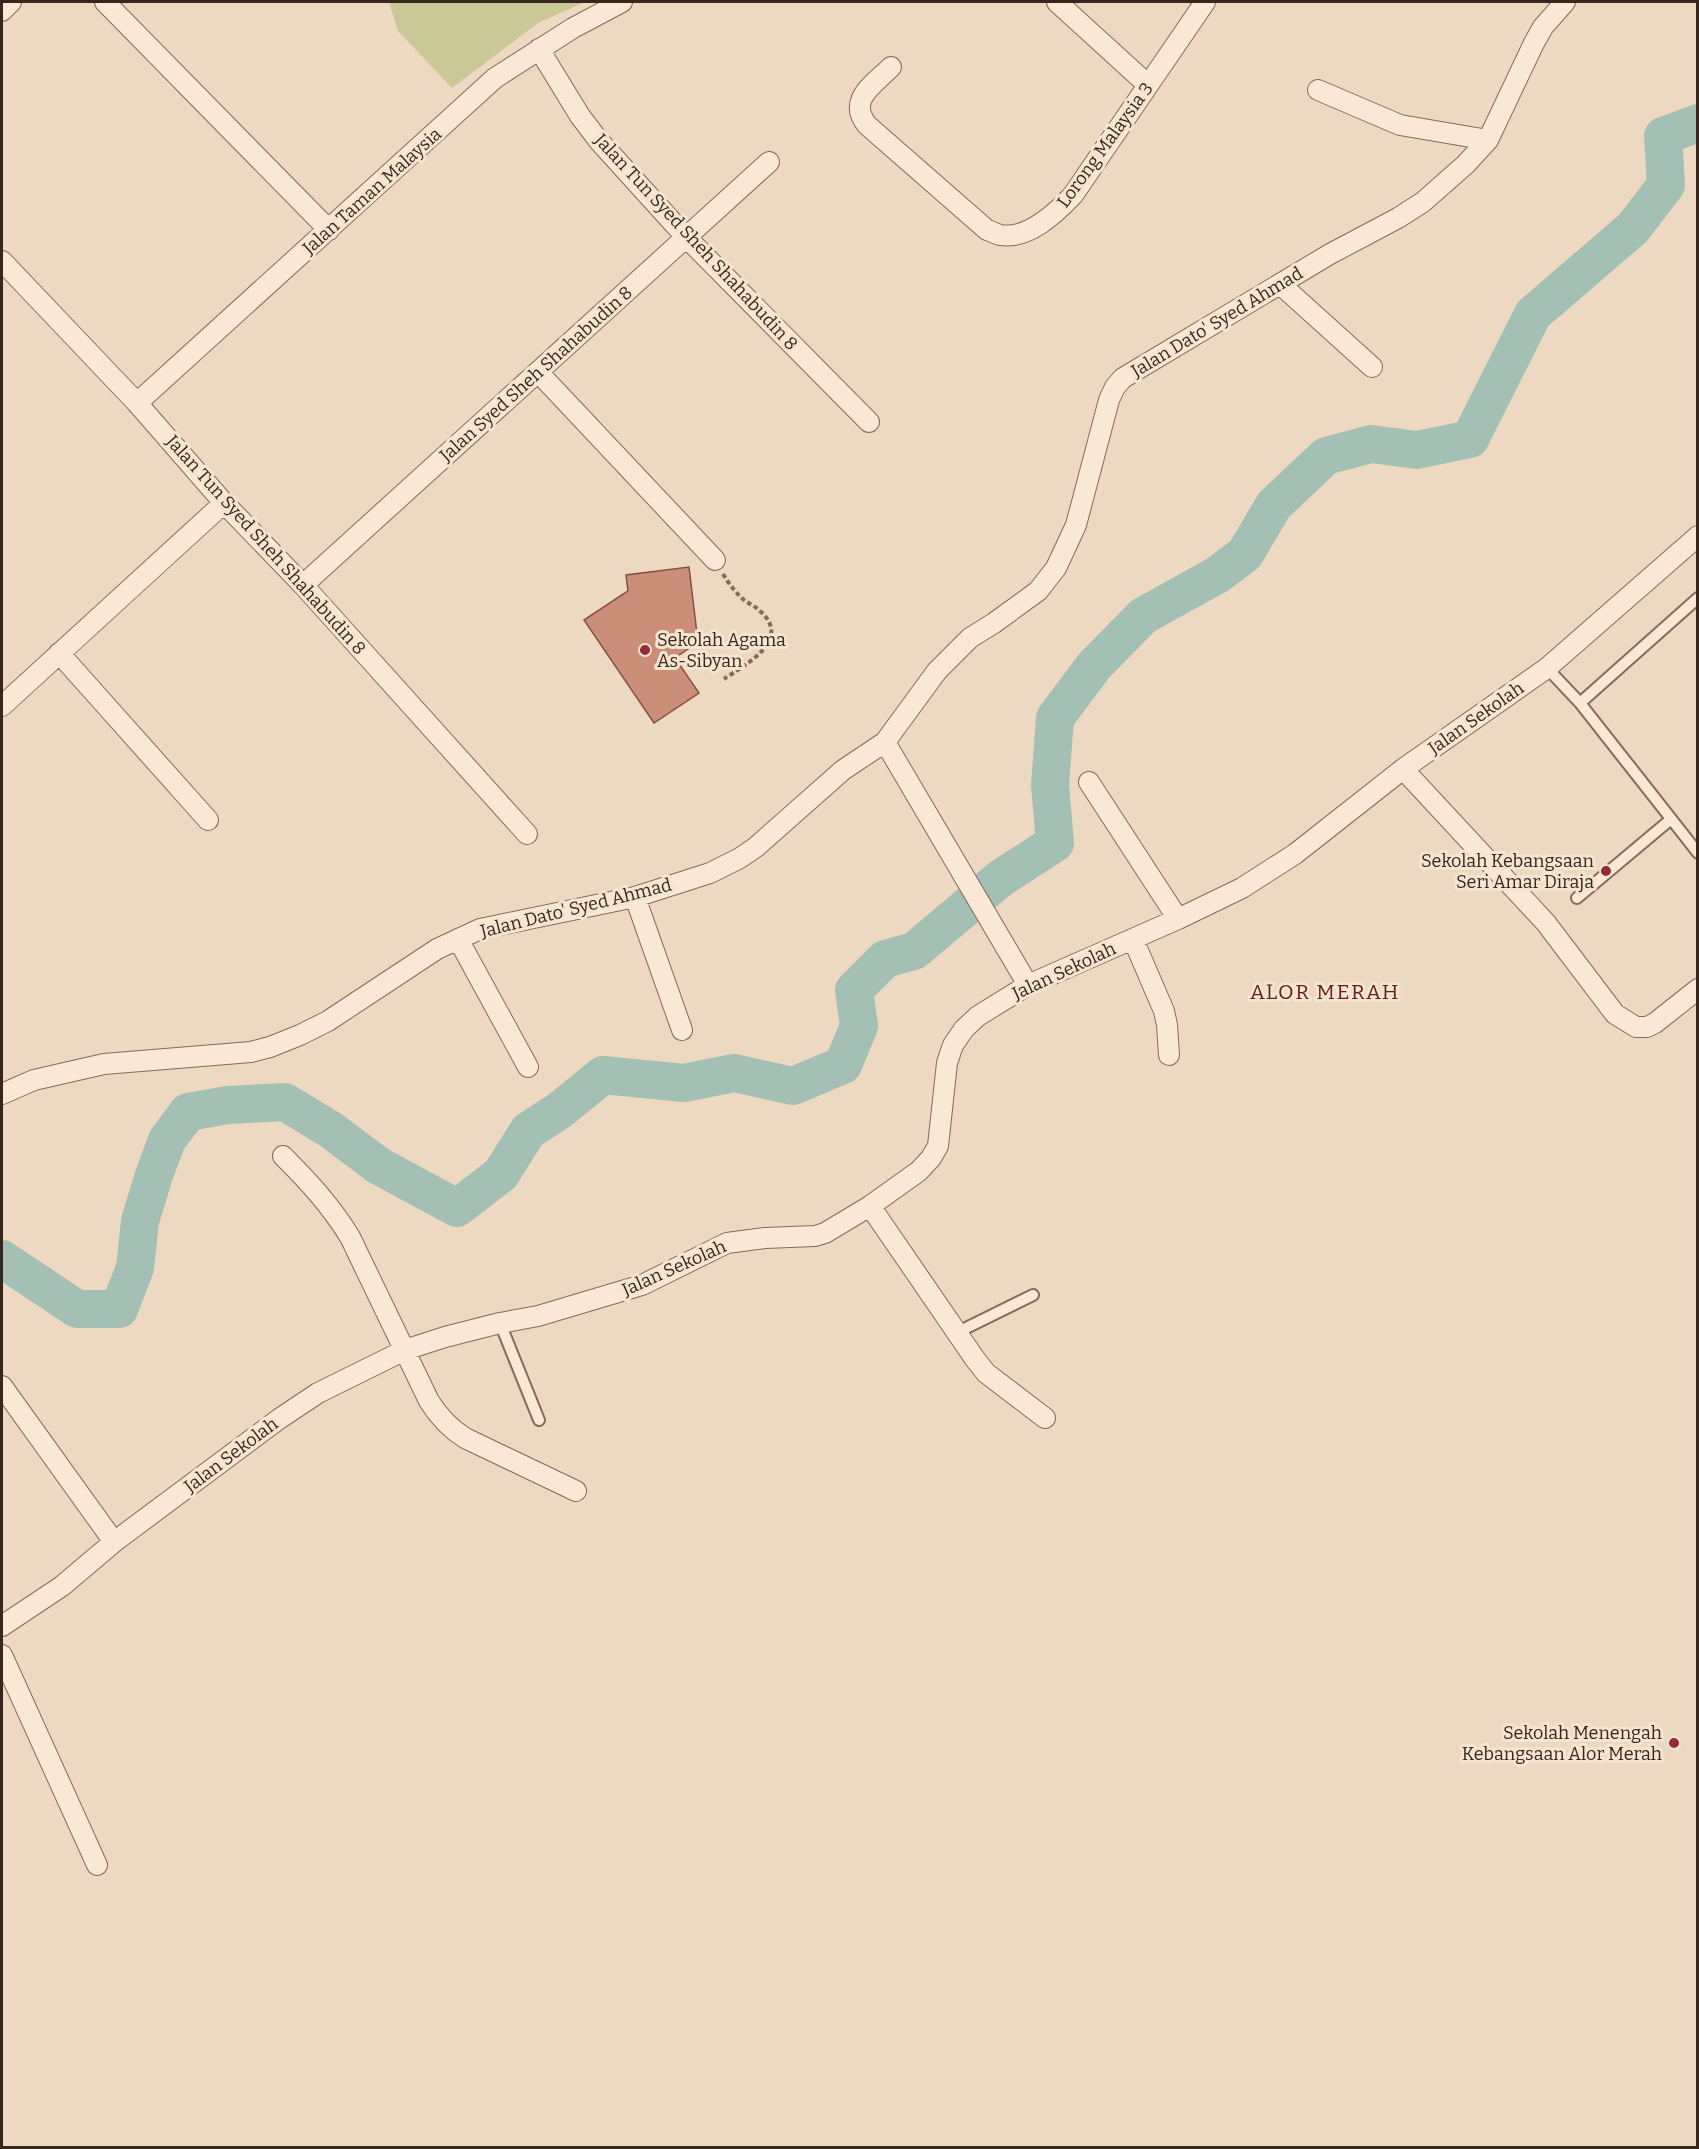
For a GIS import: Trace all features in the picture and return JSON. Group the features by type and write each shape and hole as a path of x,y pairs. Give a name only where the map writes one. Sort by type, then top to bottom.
{"street":[{"path":"2,11 11,2"},
{"path":"105,2 329,230"},
{"name":"Jalan Taman Malaysia","path":"137,403 495,78 539,49 622,2"},
{"path":"1057,2 1148,85"},
{"name":"Lorong Malaysia 3","path":"891,67 861,98 858,107 860,116 867,125 987,230 1001,235 1016,235 1058,211 1073,195 1205,2"},
{"name":"Jalan Dato' Syed Ahmad","path":"2,1094 34,1080 104,1064 251,1052 270,1047 328,1021 437,949 480,929 635,897 710,873 756,847 843,770 885,742 944,664 970,638 994,624 1038,591 1056,568 1076,525 1109,400 1115,387 1123,378 1330,254 1423,202 1488,141 1534,43 1543,27 1565,2"},
{"name":"Jalan Tun Syed Sheh Shahabudin 8","path":"539,49 580,116 686,237 869,422"},
{"path":"1318,90 1400,125 1488,141"},
{"name":"Jalan Syed Sheh Shahabudin 8","path":"303,585 769,162"},
{"name":"Jalan Tun Syed Sheh Shahabudin 8","path":"2,261 137,403 224,503 303,585 527,834"},
{"path":"1280,284 1372,367"},
{"path":"538,372 715,560"},
{"path":"2,706 224,503"},
{"name":"Jalan Sekolah","path":"2,1626 62,1586 114,1542 302,1403 405,1350 445,1337 538,1316 642,1285 739,1240 815,1236 825,1233 870,1206 919,1171 938,1146 947,1063 953,1045 964,1029 978,1016 1028,985 1178,919 1242,888 1295,854 1403,769 1547,668 1698,536"},
{"path":"59,654 208,820"},
{"path":"885,742 1028,985"},
{"path":"1403,769 1546,923 1615,1014 1636,1027 1647,1027 1656,1023 1698,989"},
{"path":"1089,782 1178,919"},
{"path":"635,897 682,1030"},
{"path":"458,939 528,1067"},
{"path":"1133,939 1164,1011 1169,1055"},
{"path":"283,1156 317,1190 334,1211 350,1237 429,1401 440,1418 465,1438 576,1491"},
{"path":"870,1206 956,1333 986,1372 1045,1418"},
{"path":"2,1386 114,1542"},
{"path":"2,1655 97,1865"}],"lane":[{"path":"1580,704 1698,598"},
{"path":"1547,668 1580,704 1698,853"},
{"path":"1578,898 1670,820"},
{"path":"956,1333 1033,1295"},
{"path":"500,1323 539,1420"}],"path":[{"path":"715,560 729,584 744,600 759,610 772,627 771,637 762,651 724,678"}],"shaded area":[{"path":"389,2 585,2 538,23 452,88 398,31"}],"building":[{"name":"Sekolah Agama As-Sibyan","path":"689,567 698,642 675,658 699,693 654,723 584,620 628,591 626,575"}],"waterway":[{"path":"2,1259 77,1309 119,1309 135,1268 140,1221 154,1175 167,1140 188,1112 228,1105 285,1102 331,1130 379,1166 457,1208 501,1174 528,1131 560,1110 603,1075 684,1083 734,1073 793,1086 843,1065 859,1026 854,990 885,959 914,951 1001,878 1055,843 1050,785 1055,718 1094,666 1143,616 1217,575 1245,554 1274,505 1326,456 1371,444 1417,450 1470,439 1533,314 1633,228 1666,185 1663,136 1698,123"}],"place":[{"name":"Sekolah Agama As-Sibyan","path":"645,650"},
{"name":"Sekolah Kebangsaan Seri Amar Diraja","path":"1606,871"},
{"name":"Sekolah Menengah Kebangsaan Alor Merah","path":"1674,1743"}],"district":[{"name":"ALOR MERAH","path":"1325,992"}]}
